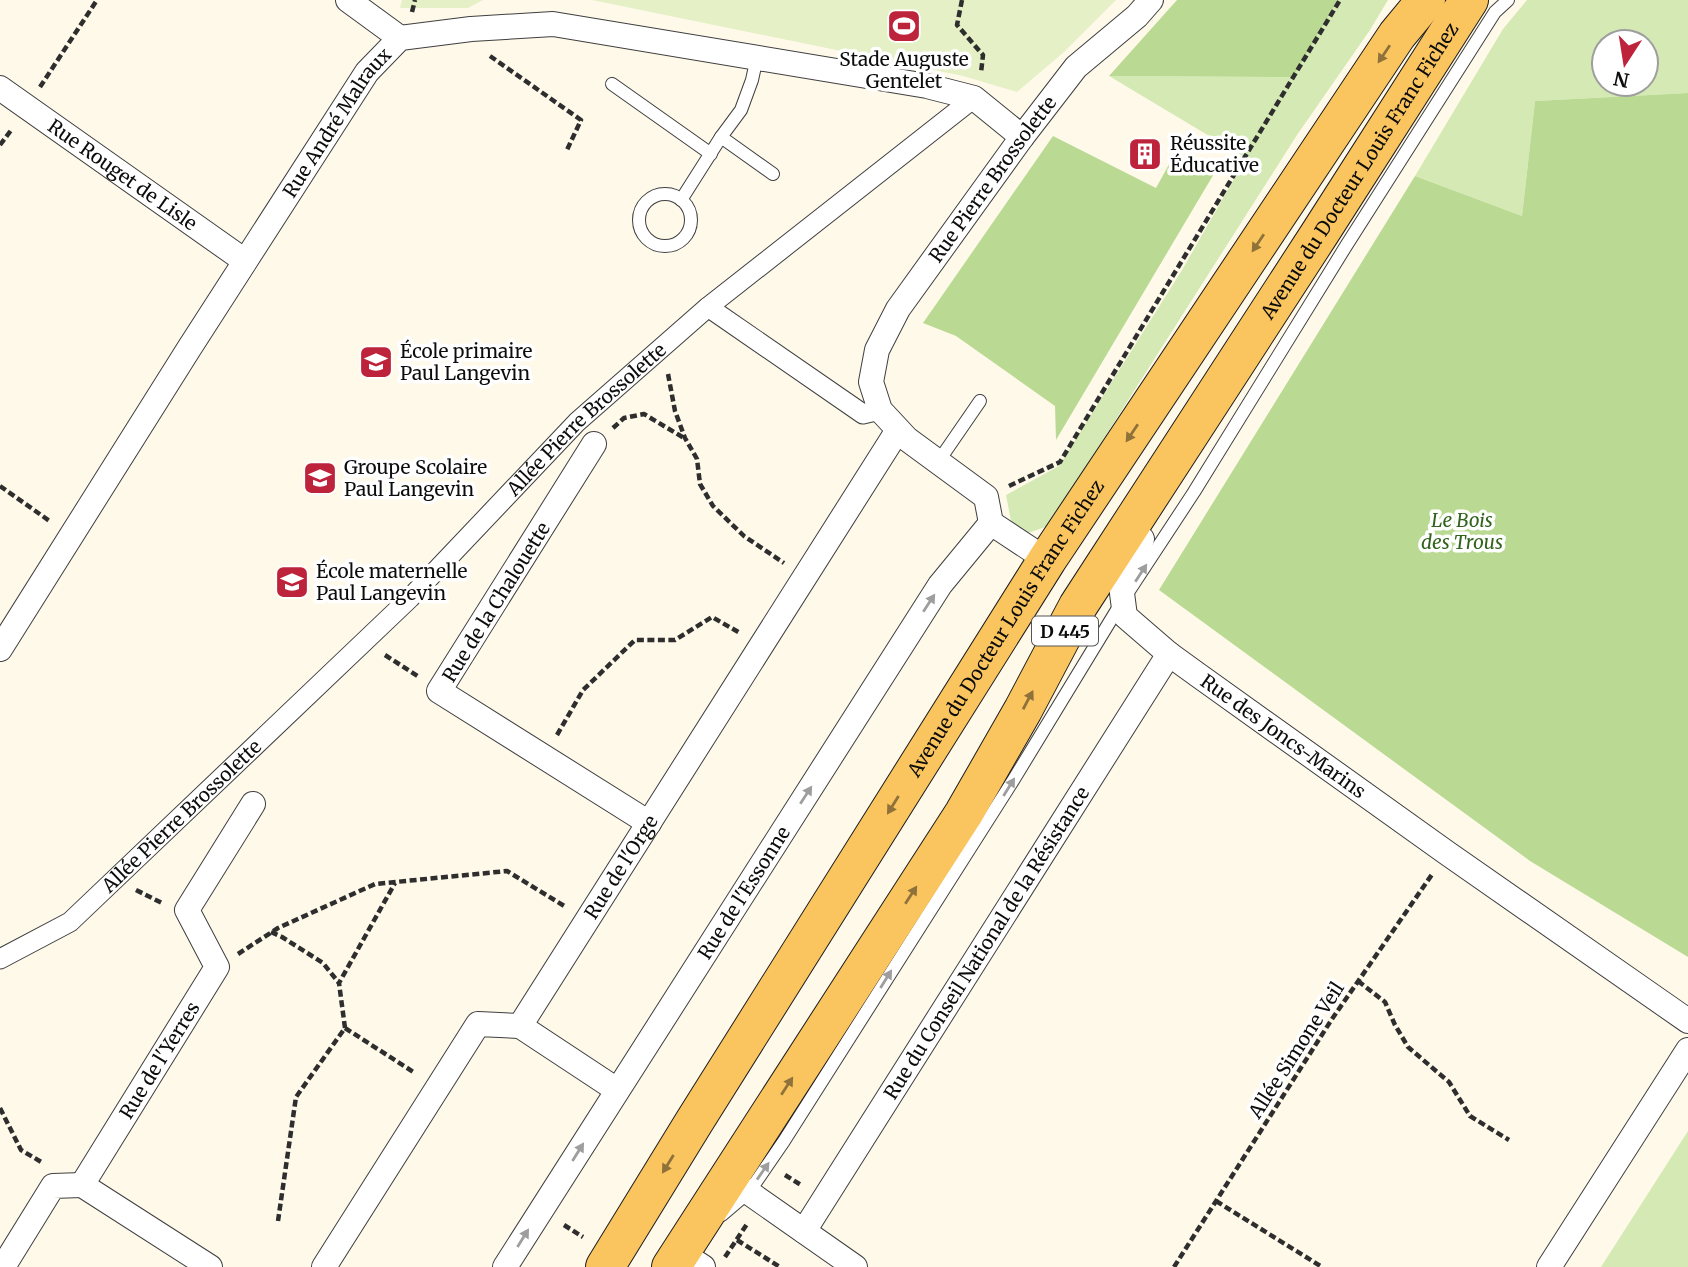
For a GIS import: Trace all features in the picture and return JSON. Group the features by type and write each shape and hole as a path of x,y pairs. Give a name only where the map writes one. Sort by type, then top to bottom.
{"main road":[{"name":"Avenue du Docteur Louis Franc Fichez","path":"604,1267 1047,561 1396,35 1426,0"},
{"name":"Avenue du Docteur Louis Franc Fichez","path":"684,1262 738,1185 964,813 1078,606 1469,0"},
{"path":"628,1229 650,1224 664,1216 690,1179 714,1133 809,982 860,858"},
{"path":"690,1179 701,1173 714,1172 738,1185"},
{"path":"664,1216 663,1231 684,1262"}],"street":[{"path":"348,0 400,38"},
{"name":"Rue Pierre Brossolette","path":"880,410 871,382 877,350 898,309 1076,67 1137,16 1151,0"},
{"name":"Rue André Malraux","path":"0,649 367,72 400,38 471,29 553,24 928,86 974,98 1022,137"},
{"name":"Rue Rouget de Lisle","path":"0,88 245,261"},
{"name":"Allée Pierre Brossolette","path":"0,959 70,922 410,598 577,422 708,307 974,98"},
{"path":"708,307 863,414 880,410 907,439 986,497 991,523 1047,561"},
{"path":"1123,600 1121,578 1243,351"},
{"name":"Rue de l'Orge","path":"520,1026 898,430"},
{"name":"Rue de la Chalouette","path":"594,444 439,691 649,823"},
{"name":"Rue de l'Essonne","path":"505,1267 940,585 991,523"},
{"name":"Rue des Joncs-Marins","path":"1123,600 1125,616 1168,654 1688,1021"},
{"name":"Rue du Conseil National de la Résistance","path":"804,1231 1168,654"},
{"path":"217,967 187,910 253,804"},
{"name":"Rue de l'Yerres","path":"82,1185 217,967"},
{"path":"324,1267 478,1024 520,1026 617,1090"},
{"path":"1549,1267 1688,1050"},
{"path":"1,1266 53,1186 82,1185 210,1267"},
{"path":"738,1185 855,1267"}],"lane":[{"path":"738,1185 783,1141 1007,790 1346,246 1495,12 1508,0"},
{"path":"681,200 741,110 757,57"},
{"path":"612,84 711,154"},
{"path":"721,137 773,174"},
{"path":"661,194 672,195 681,200 688,208 691,218 690,229 684,238 665,246 646,237 640,227 640,216 651,198 661,194"},
{"path":"938,462 980,401"}],"path":[{"path":"0,145 97,0"},
{"path":"962,0 957,25 983,55 974,98"},
{"path":"986,497 1060,462 1340,0"},
{"path":"471,29 475,46 581,120 566,152"},
{"path":"664,346 675,411 685,439 697,459 700,484 713,506 744,536 805,577"},
{"path":"594,444 624,418 644,414 685,439"},
{"path":"0,486 72,537"},
{"path":"544,757 583,690 635,640 675,640 712,617 762,644"},
{"path":"363,643 396,661 439,691"},
{"name":"Allée Simone Veil","path":"1174,1267 1332,1019 1447,853"},
{"path":"217,967 278,928 375,884 507,871 587,920"},
{"path":"114,879 157,901 187,910"},
{"path":"339,983 395,882"},
{"path":"271,932 323,963 339,983 345,1028 296,1097 278,1221"},
{"path":"1358,981 1385,1002 1408,1047 1448,1082 1471,1115 1509,1140"},
{"path":"345,1028 438,1088"},
{"path":"0,1108 21,1150 82,1185"},
{"path":"1216,1201 1322,1267"},
{"path":"737,1240 780,1267"}],"green space":[{"path":"402,0 483,0 468,8 400,8"},
{"name":"Stade Auguste Gentelet","path":"592,0 1116,0 1064,52 1017,92 963,76"},
{"path":"1177,0 1338,0 1293,77 1109,76"},
{"path":"1338,0 1388,0 1297,135 1048,526 1025,534 1011,521 1006,495 1059,466 1182,270 1246,158 1109,76 1293,77"},
{"path":"1527,0 1688,0 1688,93 1660,94 1660,28 1590,28 1590,98 1592,98 1535,101 1522,216 1415,176 1503,29"},
{"name":"Le Bois des Trous","path":"1688,93 1688,957 1530,861 1159,590 1415,176 1522,216 1535,101 1660,98 1660,94"},
{"path":"1053,136 1156,188 1173,157 1218,167 1056,440 1055,406 956,336 923,323"},
{"path":"1688,1131 1688,1267 1601,1267"}],"place":[{"name":"Stade Auguste Gentelet","path":"904,26"},
{"name":"Réussite Éducative","path":"1145,154"},
{"name":"École primaire Paul Langevin","path":"376,362"},
{"name":"Groupe Scolaire Paul Langevin","path":"320,478"},
{"name":"École maternelle Paul Langevin","path":"292,582"}]}
